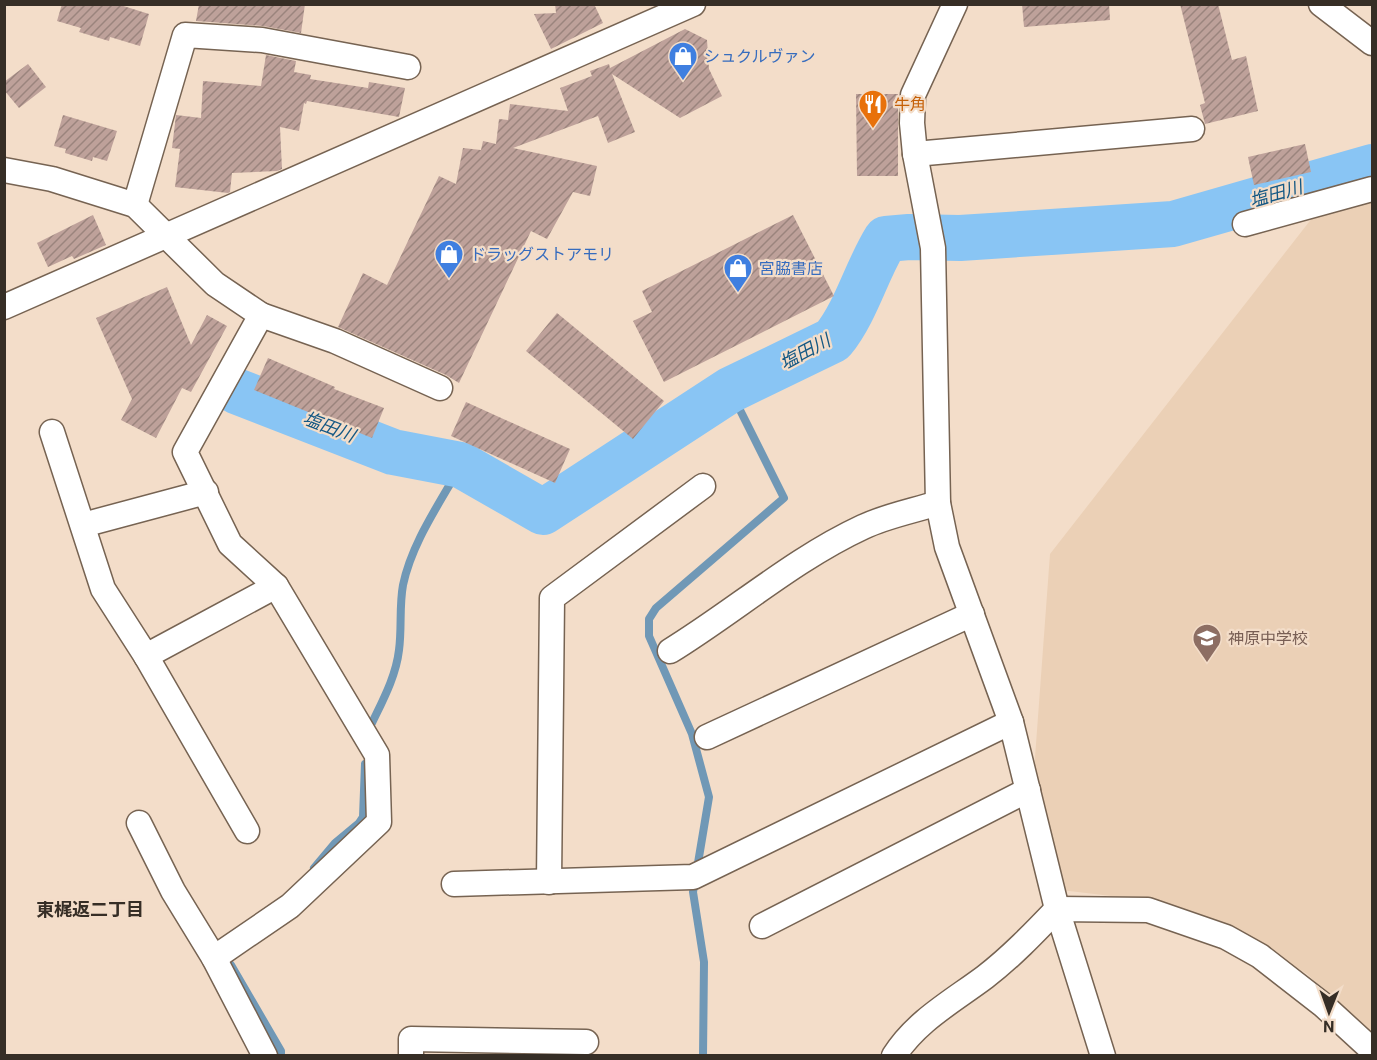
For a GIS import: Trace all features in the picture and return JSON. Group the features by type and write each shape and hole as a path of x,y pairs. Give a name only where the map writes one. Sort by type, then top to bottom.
{"street":[{"path":"4,307 693,4"},
{"path":"955,4 913,95 912,123 915,154 932,239 938,503 947,547 1011,722 1057,909 1103,1056"},
{"path":"1321,4 1372,43"},
{"path":"135,205 185,35 262,40 348,66 408,67"},
{"path":"915,154 1192,129"},
{"path":"4,170 52,180 135,205 215,284 261,315 335,341 440,388"},
{"path":"1245,224 1372,189"},
{"path":"214,958 290,906 379,822 377,755 276,586 230,543 184,452 261,315"},
{"path":"52,432 103,589 146,656 247,831"},
{"path":"549,882 552,598 703,486"},
{"path":"83,525 206,492"},
{"path":"670,651 707,628 812,554 865,526 938,503"},
{"path":"146,656 276,586"},
{"path":"707,737 972,614"},
{"path":"454,885 693,877 1011,722"},
{"path":"762,926 1028,789"},
{"path":"139,823 173,891 214,958 266,1056"},
{"path":"894,1056 903,1042 944,1004 986,977 1057,909 1148,910 1226,937 1269,963 1323,1005 1372,1050"},
{"path":"411,1056 411,1039 586,1042"}],"shaded area":[{"name":"神原中学校","path":"1372,198 1372,1036 1307,974 1226,925 1153,901 1061,890 1034,771 1050,554 1316,213"}],"building":[{"path":"62,4 117,4 149,14 140,46 110,37 109,41 79,32 81,28 57,21"},
{"path":"199,4 305,4 301,33 263,26 196,21"},
{"path":"555,4 594,4 603,23 551,49 534,14 556,13"},
{"path":"1022,4 1109,4 1110,20 1024,27"},
{"path":"1180,4 1218,4 1232,60 1246,56 1258,111 1205,124 1200,105 1205,103"},
{"path":"685,29 707,40 709,69 722,96 680,118 612,74 635,132 608,143 598,116 513,148 597,166 590,196 573,192 547,239 531,231 459,383 446,375 338,327 363,273 387,285 439,176 456,184 463,148 481,150 483,141 496,144 499,119 508,120 510,104 568,111 560,88 592,76 590,71 609,64 610,68"},
{"path":"266,55 296,61 294,72 311,75 310,79 368,88 369,82 405,88 399,117 307,101 306,104 304,103 299,131 280,127 282,169 232,173 228,193 175,187 180,149 172,148 176,115 201,118 203,81 261,86"},
{"path":"28,64 46,87 19,108 4,90 4,82"},
{"name":"牛角","path":"856,94 898,94 898,176 857,176"},
{"path":"63,115 117,131 107,161 93,157 92,161 65,153 66,149 54,146"},
{"path":"1305,144 1311,172 1254,185 1248,157"},
{"path":"93,215 106,245 48,267 37,243"},
{"name":"宮脇書店","path":"793,215 834,296 664,382 633,321 652,312 642,291"},
{"path":"167,287 191,345 207,315 227,326 191,392 182,388 156,438 121,420 132,399 96,318"},
{"path":"557,313 664,401 633,439 526,351"},
{"path":"268,358 335,387 334,389 384,408 372,438 254,390"},
{"path":"466,402 570,449 555,483 451,436"}],"waterway":[{"name":"塩田川","path":"236,391 393,452 461,465 543,512 730,390 833,340 849,316 886,239 960,238 1173,224 1372,167"},
{"path":"697,869 709,797 692,734 649,636 649,619 656,608 784,498 730,390"},
{"path":"372,723 395,669 400,642 402,593 407,569 428,523 461,465"},
{"path":"314,868 335,843 363,817 365,764"},
{"path":"695,881 693,892 704,962 703,1056"},
{"path":"231,965 281,1051 281,1056"}],"place":[{"name":"シュクルヴァン","path":"683,82"},
{"name":"牛角","path":"873,130"},
{"name":"ドラッグストアモリ","path":"449,280"},
{"name":"宮脇書店","path":"738,294"},
{"name":"神原中学校","path":"1207,664"}],"district":[{"name":"東梶返二丁目","path":"90,910"}]}
